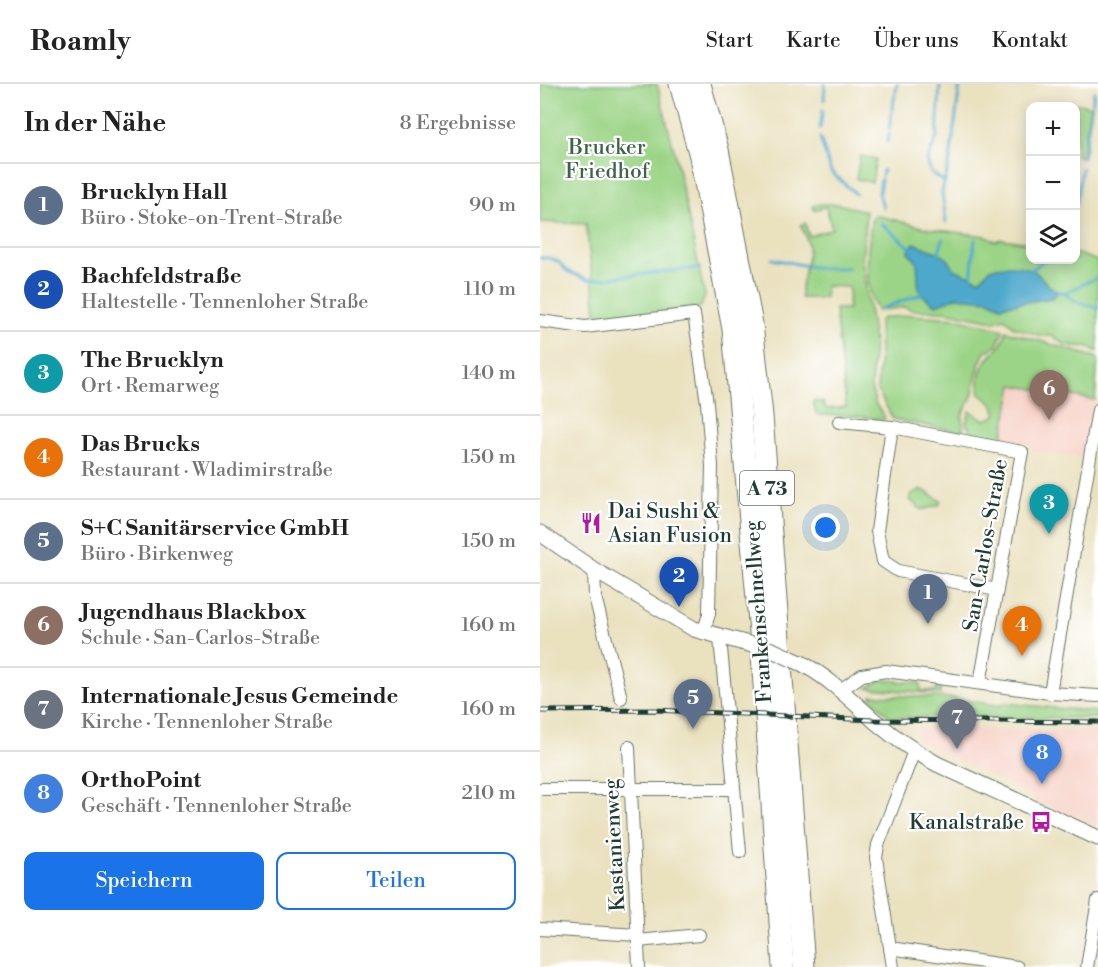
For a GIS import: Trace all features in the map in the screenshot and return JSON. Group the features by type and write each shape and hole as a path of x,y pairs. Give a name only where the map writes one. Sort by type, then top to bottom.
{"highway":[{"name":"Frankenschnellweg","path":"680,84 700,156 733,329 754,564 783,967"},
{"name":"Frankenschnellweg","path":"700,84 735,231 753,336 762,416 804,967"}],"street":[{"path":"540,321 585,327 694,314 707,403 712,466 709,614 704,633"},
{"path":"1050,693 1093,464 1098,410"},
{"name":"San-Carlos-Straße","path":"839,422 892,427 1022,453 980,683"},
{"path":"892,427 877,531 883,561 898,572 997,590"},
{"path":"540,534 594,570 704,633 772,650 803,664 842,689 874,720 914,751 947,769 1098,838"},
{"path":"594,570 595,597 621,698"},
{"path":"720,638 740,852"},
{"path":"842,689 858,677 875,672 1050,693 1098,696"},
{"name":"Kastanienweg","path":"629,747 639,967"},
{"path":"893,967 876,858 878,845 914,751"},
{"path":"540,789 734,789"},
{"path":"1087,967 1098,900"},
{"path":"540,929 638,938 699,935"},
{"path":"890,948 1017,967"}],"shaded area":[{"path":"1013,385 1095,400 1088,449 1085,455 1079,458 1032,450 1032,446 1002,439"},
{"path":"917,728 1098,731 1098,828 1036,801 1021,790 916,740"}],"green space":[{"name":"Brucker Friedhof","path":"541,84 657,84 675,154 705,296 701,307 597,320 586,224 540,222"},
{"path":"1080,104 1090,106 1082,157 1080,157"},
{"path":"860,156 876,159 872,182 856,179"},
{"path":"838,204 866,211 862,262 874,341 871,388 876,405 885,418 883,420 816,413 813,401 823,402 826,409 846,407 835,309 848,309 849,287 826,286 825,298 801,298 808,245 800,225 805,223 809,236 832,229 826,207 814,210 813,206"},
{"path":"875,215 930,229 986,236 995,241 1002,239 1026,242 1026,264 1080,264 1080,254 1098,261 1098,352 1088,347 1066,345 1052,336 1042,336 1014,327 1005,318 994,321 945,311 912,310 905,307 878,311 873,301 868,278 872,218"},
{"path":"910,315 956,318 1003,330 997,345 985,352 980,362 972,396 962,416 963,429 959,432 893,419 877,389 880,354 879,321 883,318"},
{"path":"1006,331 1098,358 1095,400 1013,385 1002,439 972,434 966,423 970,411 985,420 997,415 994,405 980,394 979,381 984,364 1003,340"},
{"path":"921,489 941,501 939,505 922,510 910,500 910,495"},
{"path":"881,680 920,683 921,691 936,691 937,684 941,684 940,694 867,688"},
{"path":"871,695 953,698 1001,706 1002,703 1098,712 1098,718 890,717 871,698"}],"water":[{"path":"914,243 939,253 948,259 954,269 980,280 990,269 1015,266 1033,270 1058,292 1052,298 1001,306 989,300 957,297 936,305 920,292 917,263 908,252"}],"waterway":[{"path":"824,100 825,84"},
{"path":"896,91 897,84"},
{"path":"940,84 937,137 927,161 931,173 945,182"},
{"path":"946,222 942,192 950,160 960,84"},
{"path":"1083,158 1094,92"},
{"path":"889,129 895,95"},
{"path":"820,128 823,110"},
{"path":"887,142 889,134"},
{"path":"820,138 831,172 856,194"},
{"path":"1080,180 1082,168"},
{"path":"882,175 883,170"},
{"path":"881,179 879,193 883,208"},
{"path":"881,223 912,249"},
{"path":"938,254 943,239"},
{"path":"971,279 975,239"},
{"path":"540,258 550,258 559,262 567,271 589,280 700,268"},
{"path":"772,259 818,268 848,268"},
{"path":"1029,272 1039,264"},
{"path":"1065,293 1098,277"},
{"path":"1058,292 1065,293 1074,301 1098,308"},
{"path":"881,309 924,293"}],"railway":[{"path":"540,711 655,710 874,720 1098,722"}],"place":[{"name":"Jugendhaus Blackbox","path":"1049,420"},
{"name":"Dai Sushi & Asian Fusion","path":"591,523"},
{"name":"The Brucklyn","path":"1049,534"},
{"name":"Bachfeldstraße","path":"679,607"},
{"name":"Brucklyn Hall","path":"928,624"},
{"name":"Das Brucks","path":"1022,656"},
{"name":"S+C Sanitärservice GmbH","path":"693,729"},
{"name":"Internationale Jesus Gemeinde","path":"957,749"},
{"name":"OrthoPoint","path":"1042,784"},
{"name":"Kanalstraße","path":"1041,822"}]}
